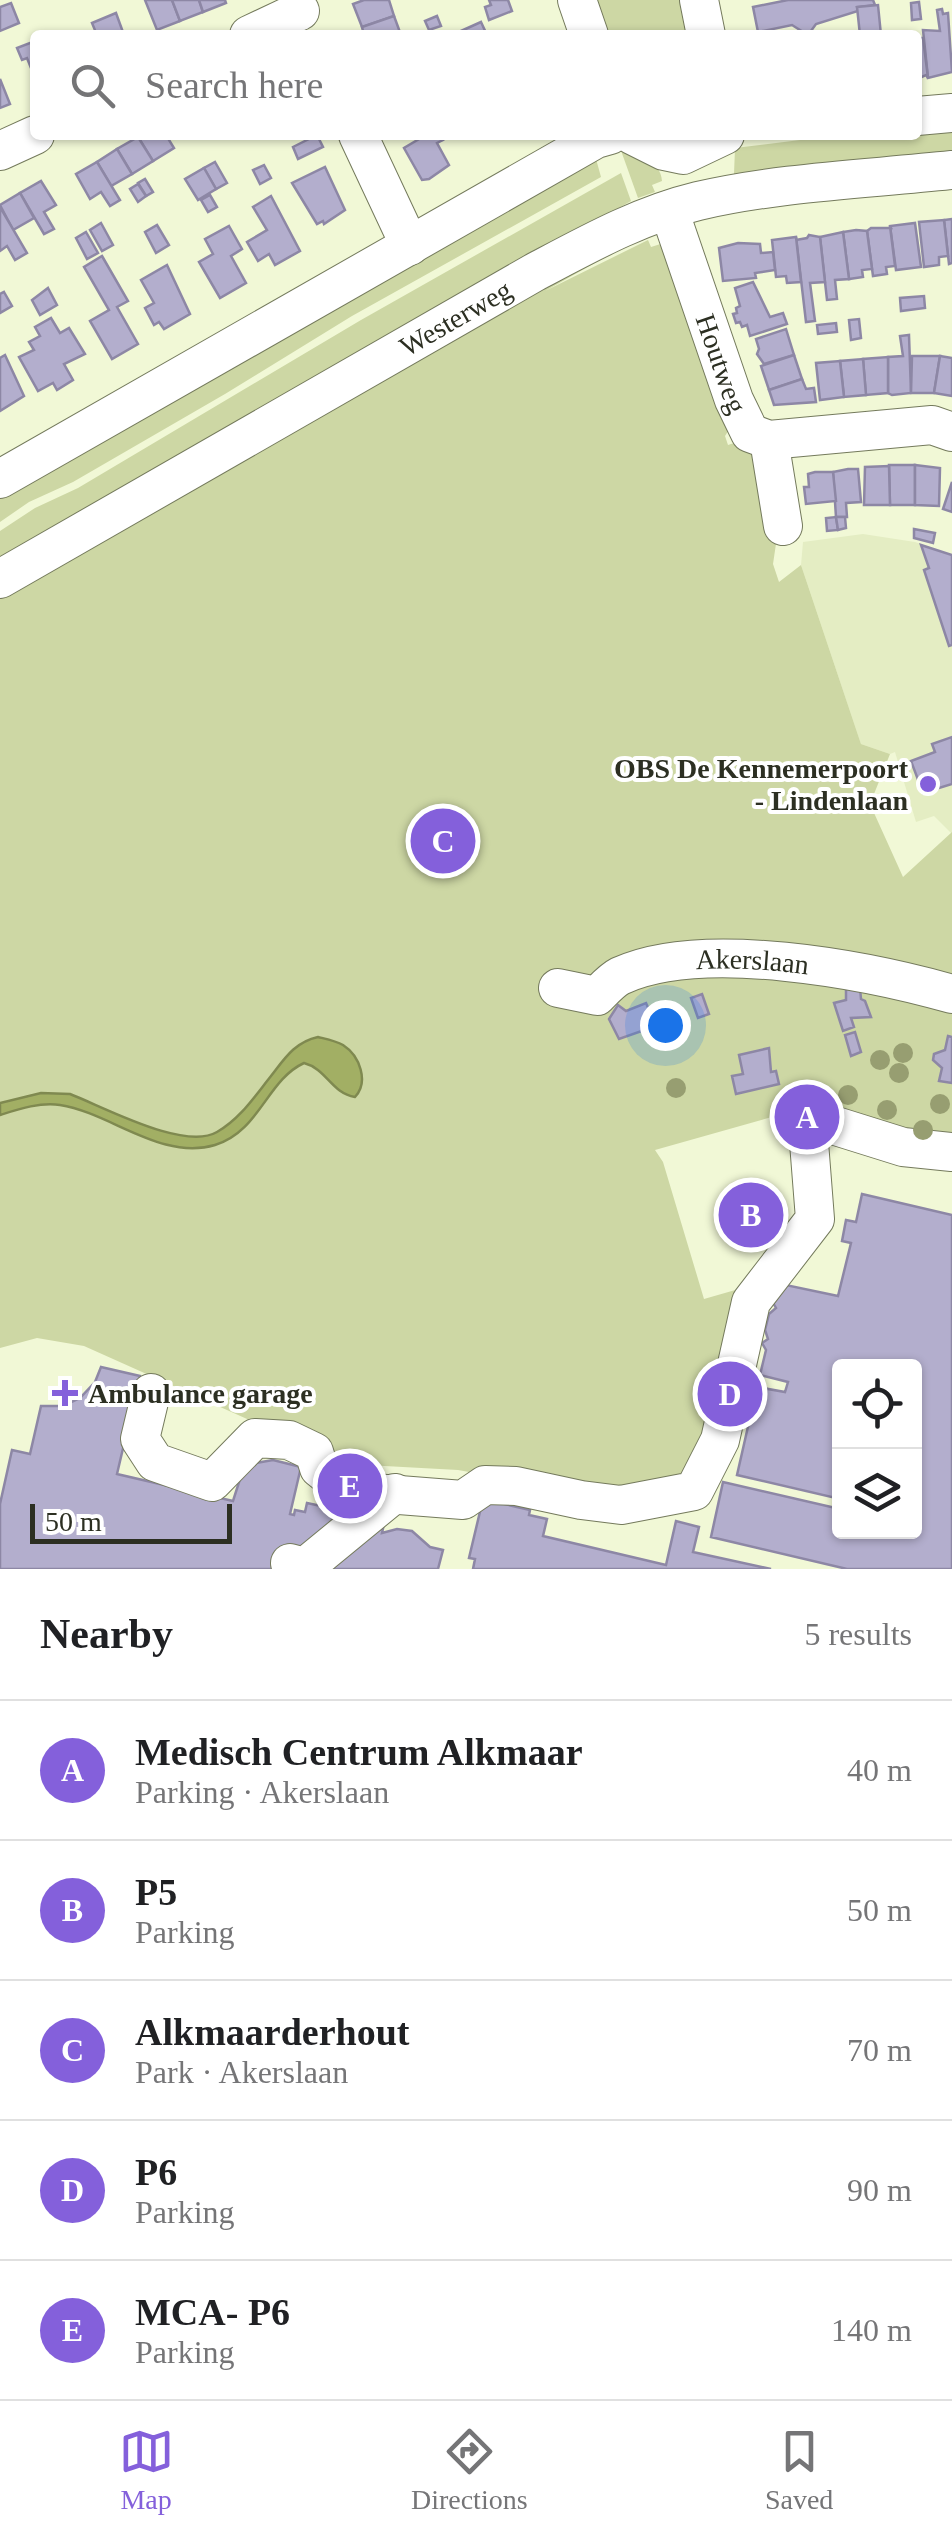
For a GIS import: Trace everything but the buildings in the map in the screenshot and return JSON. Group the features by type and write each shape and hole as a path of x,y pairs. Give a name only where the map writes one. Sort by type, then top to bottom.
{"street":[{"path":"577,0 587,30"},
{"path":"699,0 705,30"},
{"path":"263,30 302,16"},
{"path":"922,115 952,112"},
{"path":"0,151 30,137"},
{"path":"360,140 410,246"},
{"path":"0,479 594,140"},
{"path":"641,140 664,152 683,155 714,140"},
{"name":"Houtweg","path":"683,155 682,206 734,400 750,433 769,440 932,425 952,432"},
{"name":"Westerweg","path":"0,579 535,272 612,232 682,206 733,194 952,170"},
{"path":"769,440 783,526"},
{"name":"Akerslaan","path":"558,988 597,996 618,976 659,966 702,960 760,959 840,969 952,994"},
{"path":"151,1393 140,1439 155,1462 212,1482 255,1438 288,1440 314,1452 318,1468 348,1491 463,1500 485,1485 516,1486 621,1505 694,1492 720,1440 751,1302 816,1219 807,1117 903,1147 952,1152"},
{"path":"290,1562 305,1567 395,1493"}],"shaded area":[{"path":"587,0 691,0 697,30 597,30"},
{"path":"952,120 952,158 805,173 734,174 735,148 800,140 922,140 922,124"},
{"path":"619,145 657,168 662,181 652,185 655,192 638,198"},
{"path":"593,148 601,177 352,316 225,394 73,482 29,502 0,522 0,489"},
{"path":"621,173 631,201 0,565 0,531 35,508 78,488 361,320"},
{"path":"648,240 651,247 670,241 734,422 725,436 728,445 740,441 764,464 777,537 773,564 779,582 801,565 861,744 890,754 870,804 903,877 952,832 952,1145 807,1107 655,1150 663,1162 704,1299 770,1280 692,1470 620,1499 458,1470 348,1464 84,1346 37,1338 0,1348 0,594 562,271 618,250 545,291"},
{"path":"863,534 915,542 952,555 952,834 934,816 916,822 895,752 890,754 861,744 801,565 803,542"},
{"path":"318,1037 343,1045 354,1056 362,1077 355,1097 340,1091 318,1070 304,1063 281,1081 243,1129 215,1145 175,1147 60,1105 37,1105 0,1115 0,1103 41,1093 70,1094 165,1132 203,1136 233,1121 291,1052"}],"place":[{"name":"OBS De Kennemerpoort - Lindenlaan","path":"928,784"},
{"name":"Alkmaarderhout","path":"443,841"},
{"name":"Medisch Centrum Alkmaar","path":"807,1117"},
{"name":"P5","path":"751,1215"},
{"name":"Ambulance garage","path":"65,1393"},
{"name":"P6","path":"730,1394"},
{"name":"MCA- P6","path":"350,1486"}]}
